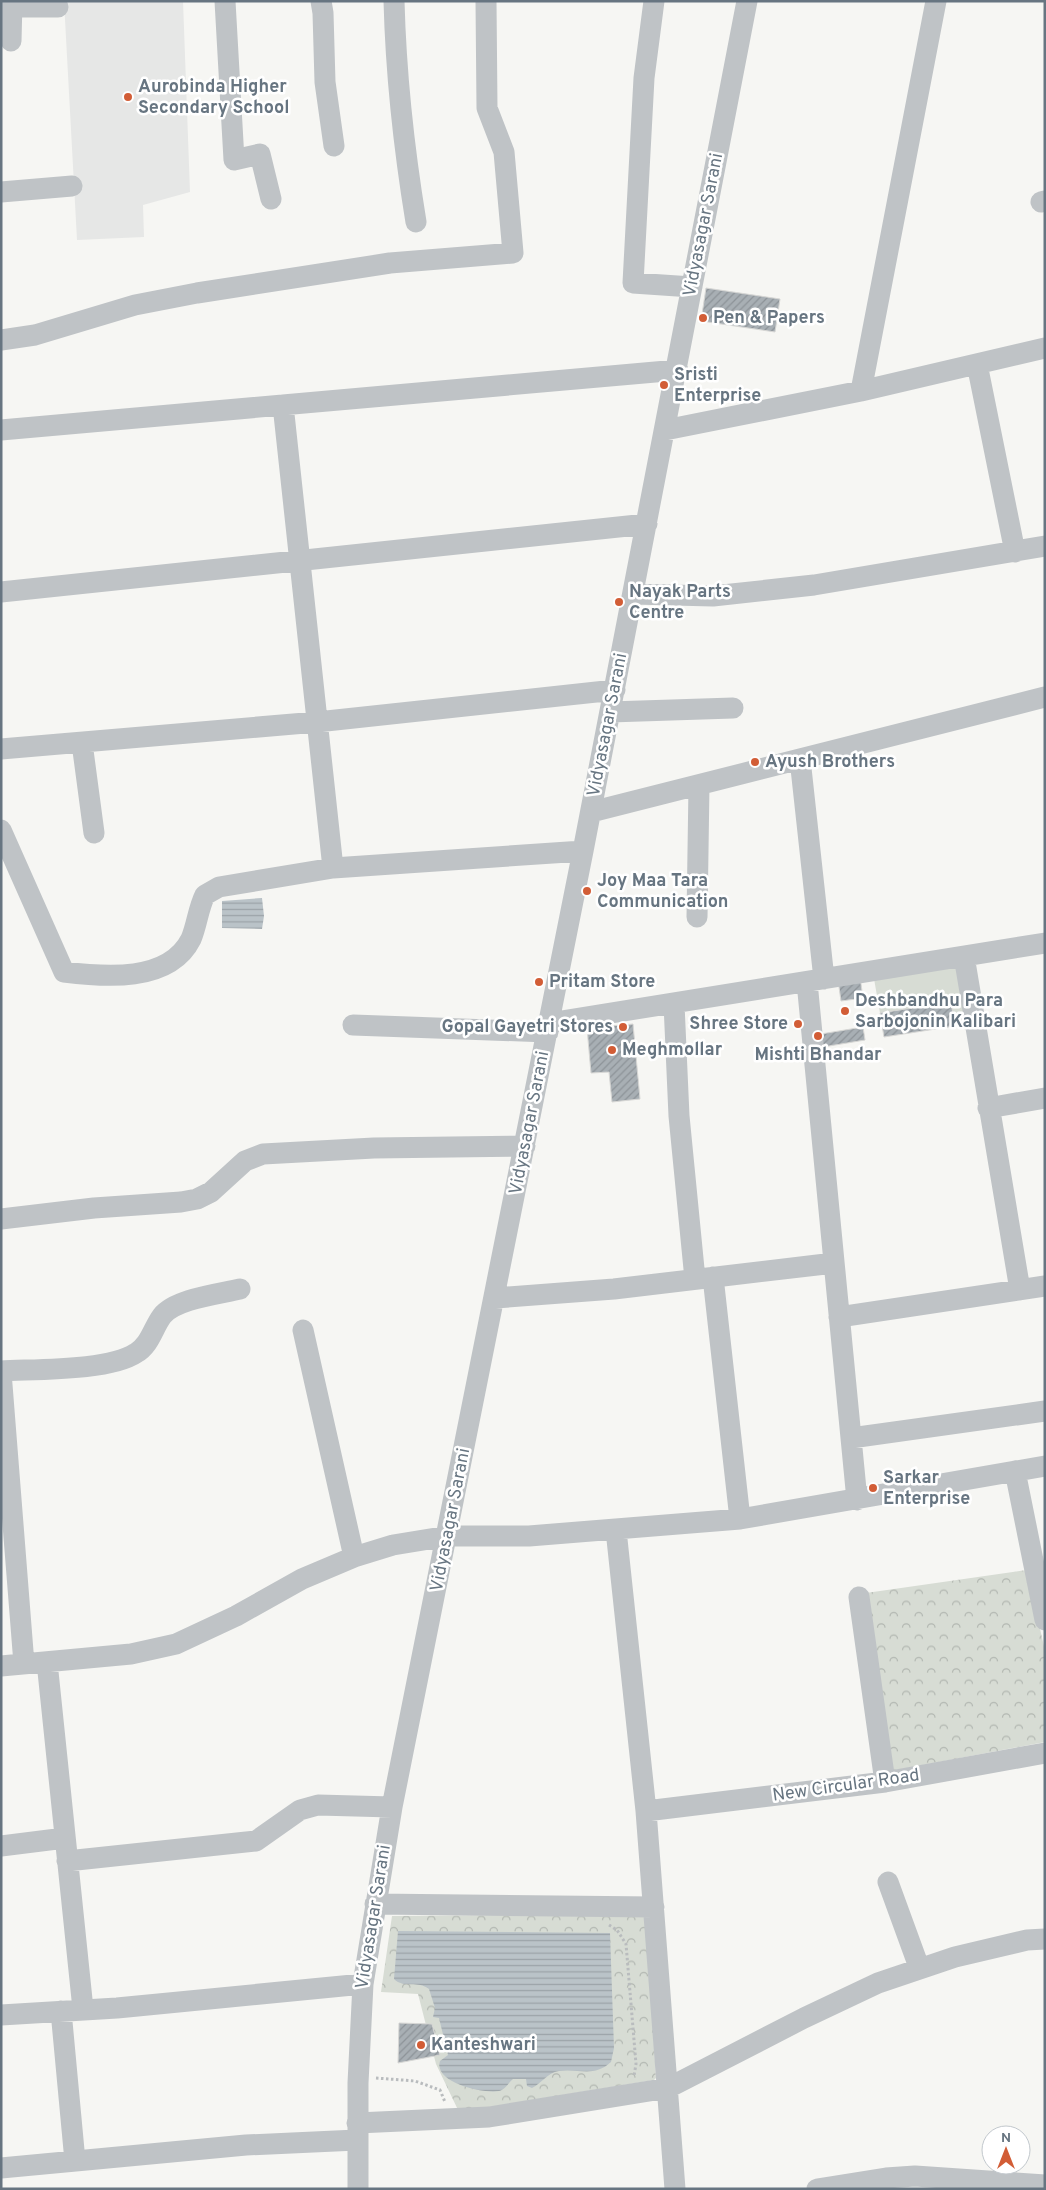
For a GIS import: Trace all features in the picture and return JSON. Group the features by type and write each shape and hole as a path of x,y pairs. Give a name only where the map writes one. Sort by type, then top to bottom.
{"street":[{"path":"225,1 234,160 260,154 271,199"},
{"path":"321,1 325,82 334,146"},
{"path":"394,1 395,54 402,139 416,222"},
{"path":"1,340 35,335 135,305 197,293 390,263 513,253 504,152 487,108 486,1"},
{"path":"654,1 644,78 632,283 692,287"},
{"name":"Vidyasagar Sarani","path":"358,2189 357,2132 364,1978 392,1807 549,1028 748,1"},
{"path":"861,391 936,1"},
{"path":"11,41 12,4 58,7"},
{"path":"1,192 72,186"},
{"path":"665,430 861,391 1045,348"},
{"path":"977,364 1015,552"},
{"path":"1,430 678,370"},
{"path":"283,405 333,868"},
{"path":"1,592 646,524"},
{"path":"633,594 722,595 814,585 1045,546"},
{"path":"1,749 317,722 615,690"},
{"path":"591,812 1045,697"},
{"path":"610,712 733,708"},
{"path":"82,743 94,833"},
{"path":"800,759 834,1263 857,1500"},
{"path":"697,917 699,785"},
{"path":"1,830 64,972 90,975 144,972 165,966 178,955 190,940 205,895 219,887 333,868 583,851"},
{"path":"352,1025 549,1028 674,1004 1045,943"},
{"path":"964,956 1020,1290"},
{"path":"674,1004 679,1116 740,1519"},
{"path":"988,1108 1045,1098"},
{"path":"1,1219 94,1208 181,1202 197,1199 210,1192 245,1161 263,1154 374,1148 525,1146"},
{"path":"495,1298 614,1289 834,1263"},
{"path":"839,1317 1045,1286"},
{"path":"24,1664 7,1528 1,1372 105,1364 126,1358 137,1353 147,1343 163,1315 173,1308 183,1303 240,1289"},
{"path":"303,1330 354,1556"},
{"path":"851,1438 1045,1411"},
{"path":"1,1666 131,1654 176,1644 236,1616 302,1579 354,1556 393,1545 448,1536 529,1536 740,1519 1045,1466"},
{"path":"1015,1471 1045,1620"},
{"path":"616,1530 646,1811 674,2189"},
{"path":"859,1597 885,1782"},
{"path":"47,1662 83,2009"},
{"name":"New Circular Road","path":"646,1811 885,1782 1045,1753"},
{"path":"67,1861 256,1841 300,1810 318,1805 392,1807"},
{"path":"1,1846 65,1838"},
{"path":"888,1882 919,1967"},
{"path":"375,1904 654,1908"},
{"path":"1,2168 246,2145 488,2117 668,2088 840,2000 919,1967 1027,1940 1045,1939"},
{"path":"1,2015 83,2009 364,1978"},
{"path":"61,2011 75,2161"},
{"path":"817,2189 915,2176 1045,2185"}],"path":[{"path":"602,1924 617,1930 626,1944 636,2064 631,2081"},
{"path":"376,2078 428,2084 440,2090 445,2102 454,2102"}],"shaded area":[{"name":"Aurobinda Higher Secondary School","path":"64,1 183,1 190,192 143,205 144,237 77,240"},
{"path":"262,898 264,916 262,929 222,928 222,901"},
{"path":"398,1931 610,1933 614,2048 611,2062 598,2070 555,2072 532,2088 527,2086 526,2079 513,2079 499,2091 472,2089 452,2081 440,2069 440,2061 448,2055 439,2018 433,2017 435,2008 429,1989 420,1985 402,1984 394,1979"}],"green space":[{"path":"957,966 967,1024 955,1026 951,1002 880,1013 873,973"},
{"path":"1027,1570 1045,1651 1045,1742 886,1772 866,1593"},
{"path":"646,1914 656,2078 654,2080 459,2112 436,2064 418,1994 381,1992 392,1916"}],"building":[{"path":"706,288 780,299 775,332 701,321"},
{"path":"860,977 863,998 841,1001 838,980"},
{"path":"951,1002 955,1026 884,1037 880,1013"},
{"name":"Meghmollar","path":"633,1024 640,1099 612,1102 609,1072 591,1073 587,1028"},
{"path":"863,1027 865,1040 817,1048 815,1035"},
{"path":"399,2023 432,2024 440,2055 398,2063"}],"place":[{"name":"Aurobinda Higher Secondary School","path":"128,97"},
{"name":"Pen & Papers","path":"703,318"},
{"name":"Sristi Enterprise","path":"664,385"},
{"name":"Nayak Parts Centre","path":"619,602"},
{"name":"Ayush Brothers","path":"755,762"},
{"name":"Joy Maa Tara Communication","path":"587,891"},
{"name":"Pritam Store","path":"539,982"},
{"name":"Deshbandhu Para Sarbojonin Kalibari","path":"845,1011"},
{"name":"Shree Store","path":"798,1024"},
{"name":"Gopal Gayetri Stores","path":"623,1027"},
{"name":"Mishti Bhandar","path":"818,1036"},
{"name":"Meghmollar","path":"612,1050"},
{"name":"Sarkar Enterprise","path":"873,1488"},
{"name":"Kanteshwari","path":"421,2045"}]}
